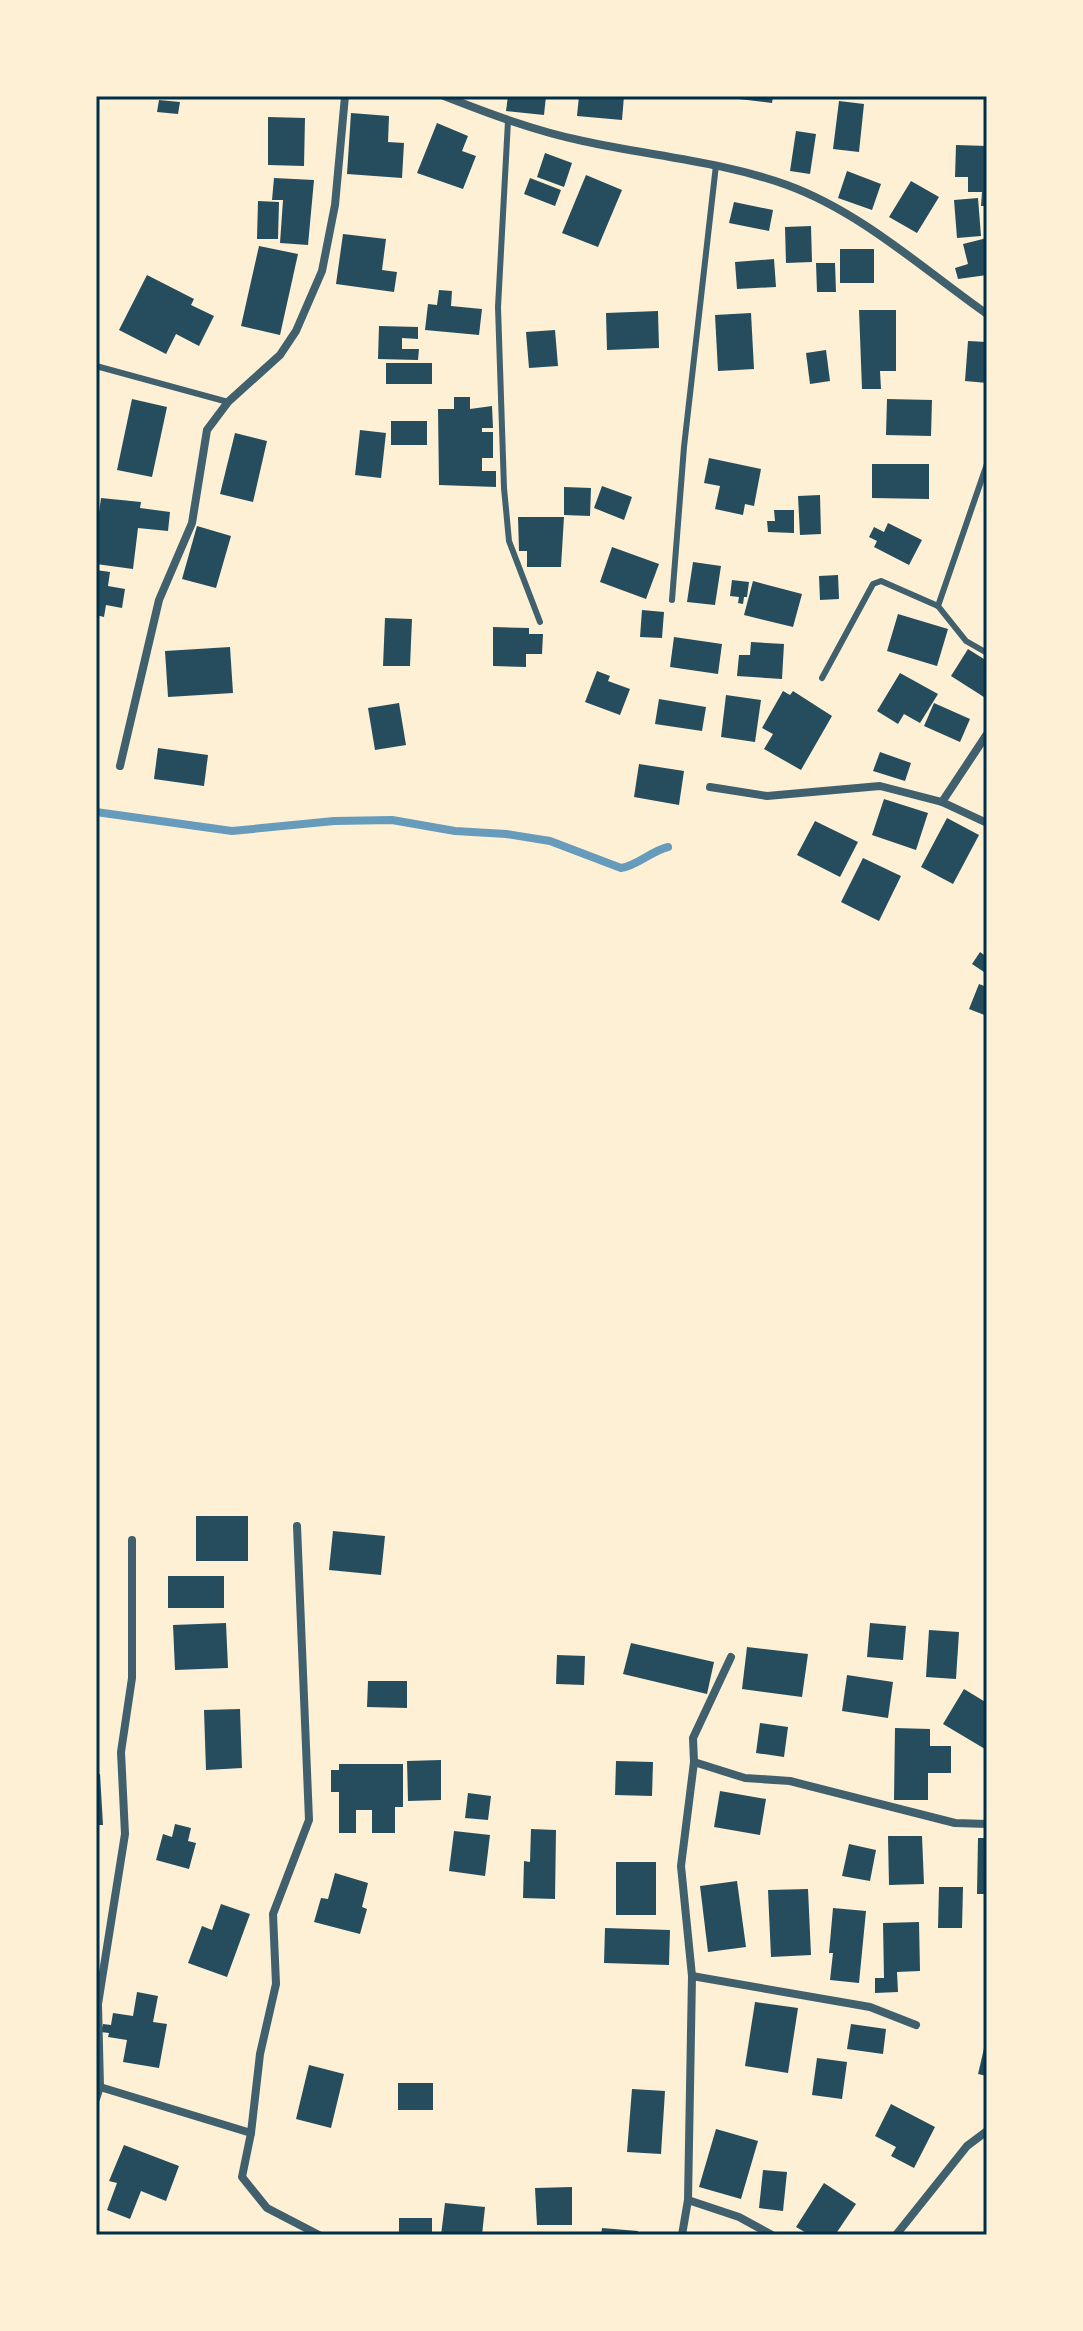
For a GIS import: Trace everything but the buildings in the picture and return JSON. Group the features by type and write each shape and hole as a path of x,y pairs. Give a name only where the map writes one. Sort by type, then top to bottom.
{"street":[{"path":"120,766 159,600 192,523 207,430 228,402 280,355 296,331 322,271 335,205 345,96"},
{"path":"444,96 508,121 584,141 716,165 788,185 843,212 987,314"},
{"path":"942,802 987,734"},
{"path":"710,787 767,796 880,786 942,802 987,823"},
{"path":"297,1526 309,1820 273,1914 276,1984 260,2054 251,2133 242,2177 267,2208 319,2235"},
{"path":"96,2099 100,2087 97,2004 125,1834 121,1752 132,1678 132,1540"},
{"path":"682,2235 688,2200 692,1976 681,1866 694,1762 693,1738 731,1657"},
{"path":"694,1762 745,1778 790,1781 955,1823 987,1824"},
{"path":"692,1976 870,2007 916,2025"},
{"path":"100,2087 251,2133"},
{"path":"896,2235 967,2146 987,2131"},
{"path":"688,2200 739,2217 772,2235"}],"lane":[{"path":"508,121 498,307 504,488 509,541 540,622"},
{"path":"672,600 684,447 716,165"},
{"path":"96,366 228,402"},
{"path":"938,606 987,464"},
{"path":"822,678 873,584 881,581 938,606 966,641 987,653"}],"waterway":[{"path":"96,812 232,831 334,821 392,820 455,831 550,841 621,868 668,847"}]}
